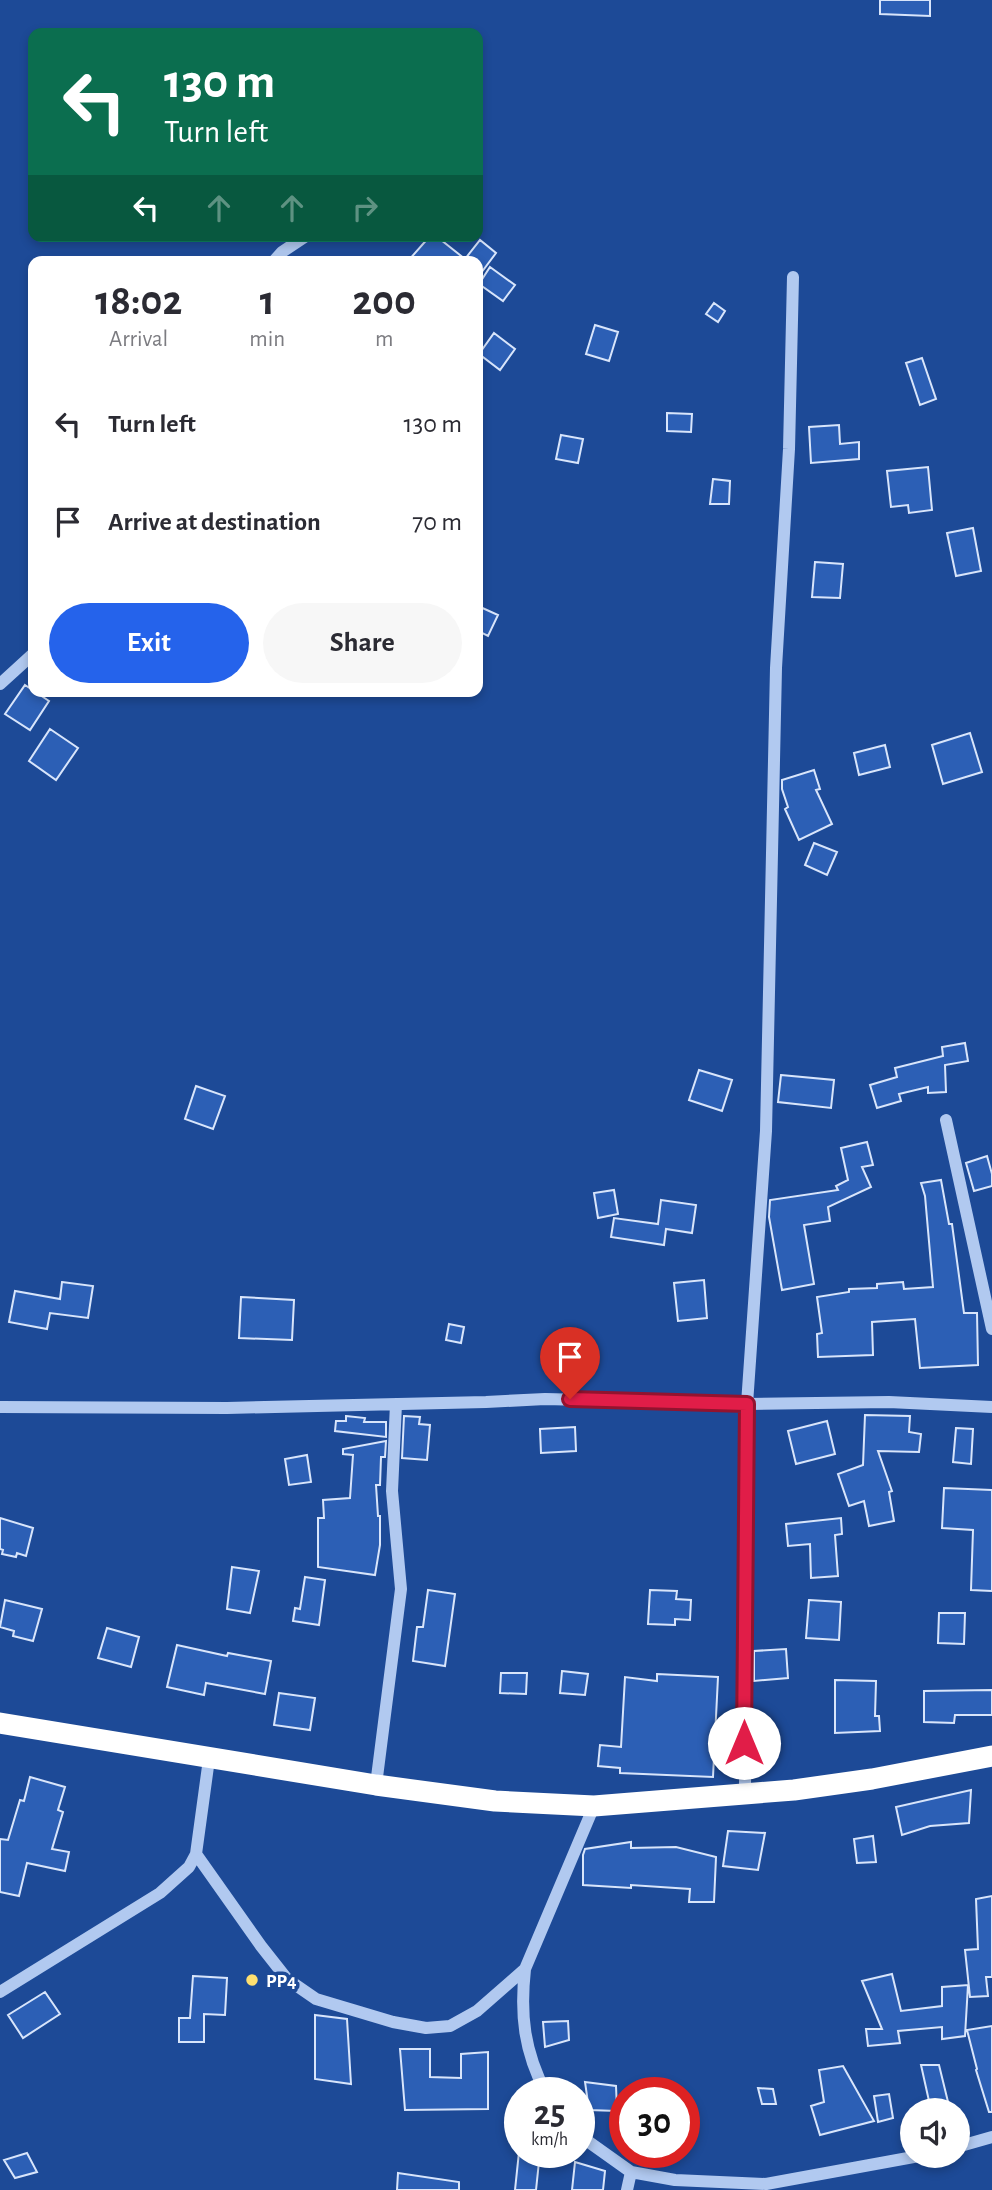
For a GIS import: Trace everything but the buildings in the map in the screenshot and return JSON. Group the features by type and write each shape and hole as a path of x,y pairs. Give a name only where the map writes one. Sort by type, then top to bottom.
{"highway":[{"path":"0,1723 376,1785 495,1801 594,1807 794,1790 872,1779 992,1756"}],"street":[{"path":"278,256 297,242"},
{"path":"745,1793 747,1404 766,1131 776,668 789,449 793,277"},
{"path":"0,684 28,659"},
{"path":"946,1120 992,1329"},
{"path":"0,1408 227,1408 545,1399 747,1404 889,1402 992,1407"},
{"path":"376,1785 401,1589 392,1491 396,1404"},
{"path":"0,1992 160,1893 188,1867 196,1854 209,1759"},
{"path":"537,2077 532,2067 526,2040 522,1997 525,1969 594,1807"},
{"path":"196,1854 287,1979 316,1999 393,2022 426,2028 450,2026 477,2011 525,1969"},
{"path":"970,2143 992,2137"},
{"path":"595,2146 631,2172 674,2179 766,2184 900,2159"},
{"path":"627,2190 631,2172"}],"place":[{"name":"PP4","path":"252,1980"}],"route":[{"path":"570,1399 747,1404 744,1743"}]}
